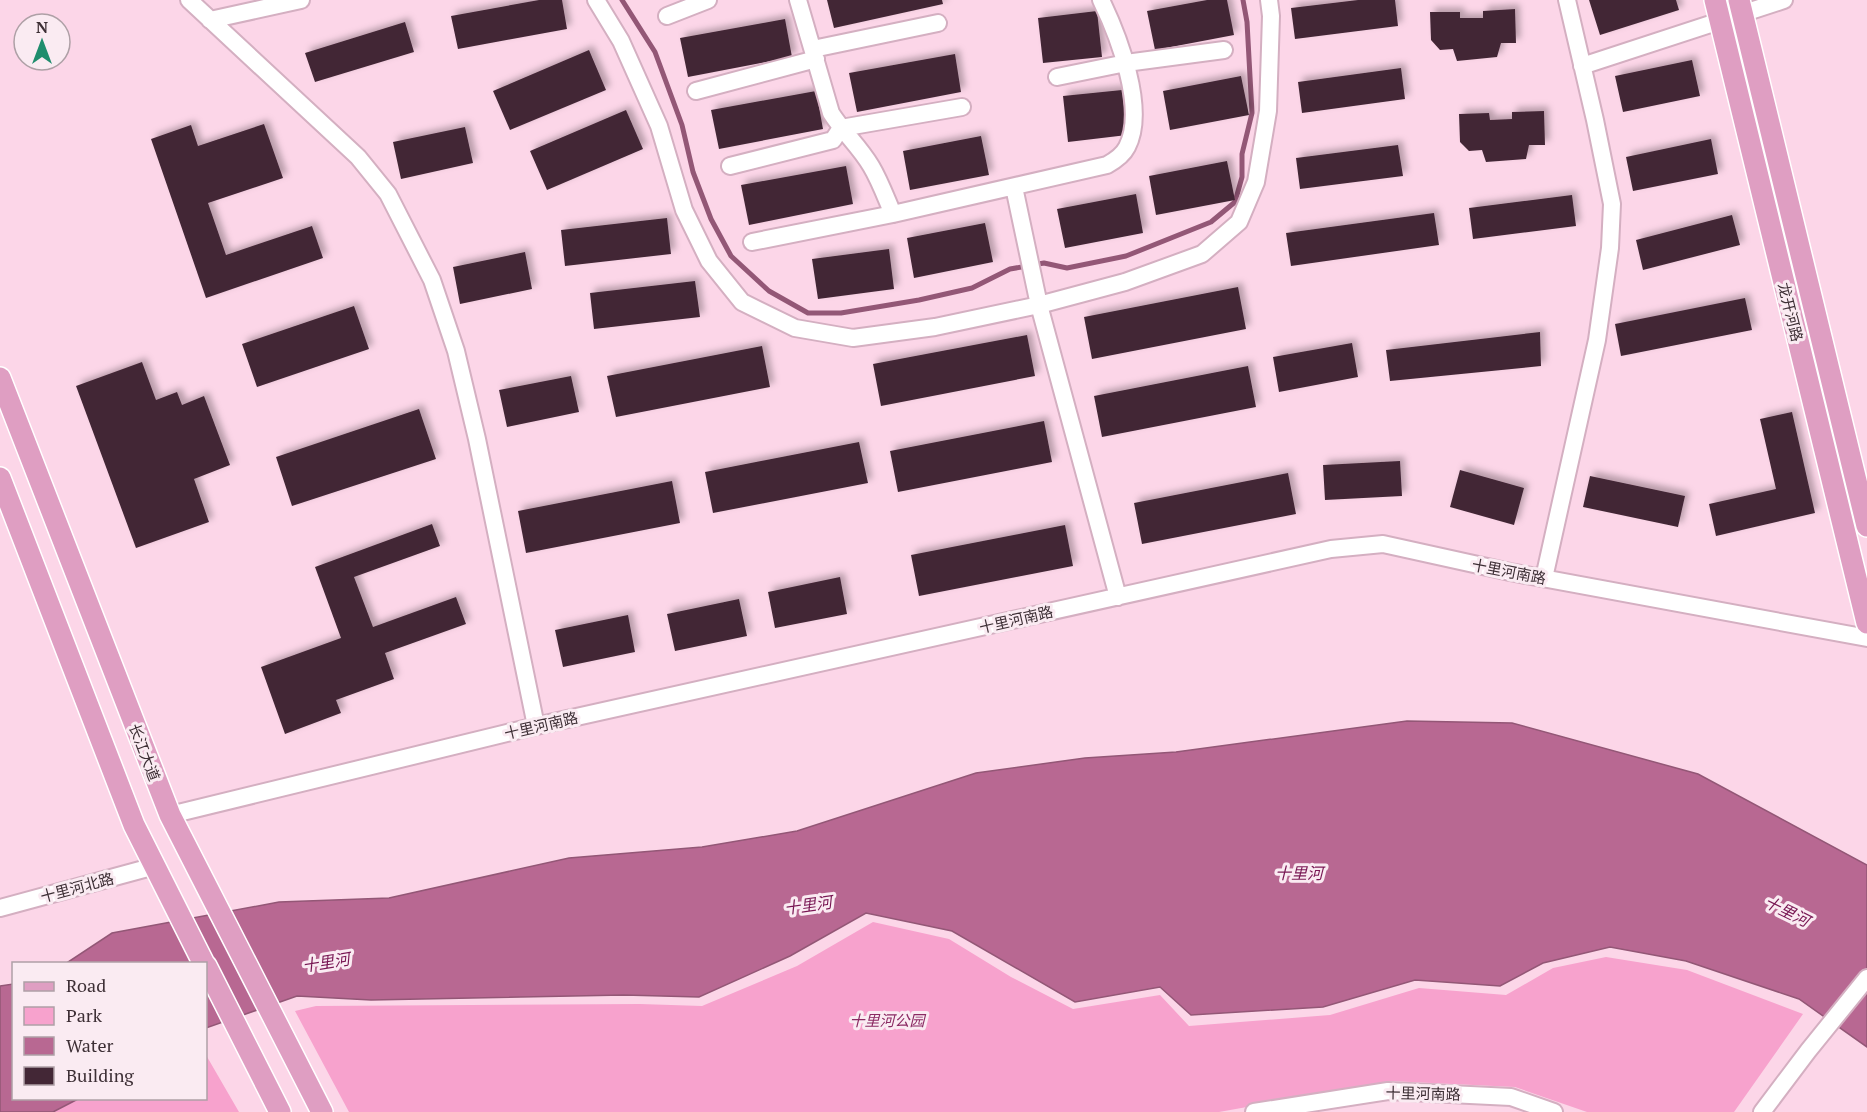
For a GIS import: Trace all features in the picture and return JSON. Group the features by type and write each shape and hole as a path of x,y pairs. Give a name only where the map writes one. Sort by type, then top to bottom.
{"main road":[{"name":"龙开河路","path":"1715,0 1867,623"},
{"name":"龙开河路","path":"1741,7 1867,526"},
{"name":"长江大道","path":"0,378 170,815 322,1112"},
{"path":"0,478 134,825 203,962"},
{"path":"207,969 280,1112"}],"street":[{"path":"189,0 358,157 388,194 432,280 456,351 475,428 536,726"},
{"path":"210,20 301,0"},
{"path":"596,0 621,41 659,126 684,210 709,261 742,302 795,328 853,338 935,327 1039,305 1125,282 1202,254 1239,222 1256,182 1268,111 1271,16 1269,0"},
{"path":"668,16 708,0"},
{"path":"798,0 831,113 872,167 893,214"},
{"path":"752,242 1014,187 1107,165 1120,157 1128,146 1134,128 1134,110 1126,63 1114,27 1101,0"},
{"path":"1544,578 1597,340 1610,248 1612,204 1567,0"},
{"path":"1582,66 1721,21 1741,7 1784,0"},
{"path":"696,91 814,54 938,23"},
{"path":"1057,77 1126,63 1224,50"},
{"path":"730,166 833,140 841,128 962,107"},
{"path":"1014,187 1039,305 1118,597"},
{"name":"十里河南路","path":"170,815 536,726 1331,549 1383,544 1544,578 1867,638"},
{"name":"十里河北路","path":"0,908 155,866"},
{"path":"1762,1112 1867,978"},
{"name":"十里河南路","path":"1254,1112 1388,1091 1511,1096 1554,1112"}],"green space":[{"name":"十里河公园","path":"873,922 949,939 1011,977 1073,1009 1160,995 1189,1026 1330,1015 1419,988 1506,995 1553,968 1606,957 1687,970 1803,1014 1734,1112 1587,1112 1515,1087 1390,1081 1219,1112 349,1112 295,1011 316,1006 640,1004 702,1006 797,966"},
{"path":"207,1057 239,1112 53,1112 76,1100 207,1100"}],"water":[{"name":"十里河","path":"1407,721 1512,723 1698,774 1867,865 1867,1047 1799,999 1686,961 1610,947 1543,963 1500,986 1415,980 1323,1007 1191,1015 1160,987 1075,1002 952,931 866,913 790,956 699,997 624,995 371,1000 297,996 207,1028 207,962 68,962 112,933 279,902 389,898 569,858 702,847 797,831 976,773 1085,758 1176,752"},
{"path":"12,984 12,1100 76,1100 53,1112 0,1112 0,986"}],"building":[{"path":"539,0 562,0 567,29 458,49 451,16"},
{"path":"827,0 942,0 943,4 834,28"},
{"path":"1207,0 1227,0 1234,35 1155,50 1147,11"},
{"path":"1358,0 1395,0 1398,26 1295,39 1291,8"},
{"path":"1589,0 1676,0 1679,10 1600,35"},
{"path":"1515,9 1516,43 1501,43 1497,57 1457,61 1453,49 1440,50 1431,40 1430,12 1460,12 1460,18 1483,18 1483,11"},
{"path":"1097,11 1102,57 1043,63 1038,18"},
{"path":"785,19 792,57 688,77 680,38"},
{"path":"405,22 414,52 315,82 305,53"},
{"path":"589,50 606,90 510,130 493,91"},
{"path":"955,54 961,92 857,112 849,73"},
{"path":"1692,60 1700,96 1623,112 1615,76"},
{"path":"1401,68 1405,99 1302,113 1298,82"},
{"path":"1241,76 1249,115 1170,130 1163,91"},
{"path":"1122,90 1127,135 1068,142 1063,96"},
{"path":"816,91 823,129 719,149 711,110"},
{"path":"626,110 643,149 547,190 530,151"},
{"path":"1544,111 1545,145 1529,145 1526,159 1486,162 1482,150 1469,151 1460,142 1459,114 1489,113 1490,120 1512,119 1512,112"},
{"path":"264,124 283,178 208,203 226,255 312,226 323,258 206,298 151,139 191,125 198,146"},
{"path":"465,127 473,163 401,179 393,142"},
{"path":"981,136 989,175 910,190 903,151"},
{"path":"1711,139 1718,174 1633,191 1626,157"},
{"path":"1398,145 1403,176 1300,189 1296,158"},
{"path":"1227,161 1235,200 1156,215 1149,176"},
{"path":"846,166 853,204 749,225 741,185"},
{"path":"1136,194 1143,233 1065,248 1057,209"},
{"path":"1572,195 1576,226 1473,239 1469,208"},
{"path":"1434,213 1439,245 1291,266 1286,233"},
{"path":"1732,215 1740,245 1643,270 1636,240"},
{"path":"667,218 671,254 565,266 561,230"},
{"path":"985,223 993,262 914,278 907,238"},
{"path":"889,249 894,289 818,299 812,259"},
{"path":"525,252 532,289 460,304 453,267"},
{"path":"695,281 700,317 594,329 590,293"},
{"path":"1238,287 1246,329 1092,359 1084,317"},
{"path":"1745,298 1752,330 1621,356 1615,324"},
{"path":"354,306 369,349 257,387 242,344"},
{"path":"1540,332 1541,366 1390,381 1386,350"},
{"path":"1027,335 1035,376 881,406 873,364"},
{"path":"1352,343 1358,377 1279,392 1273,357"},
{"path":"762,346 770,387 616,417 607,376"},
{"path":"142,362 156,400 177,392 182,405 204,396 230,465 194,479 209,522 136,548 76,386"},
{"path":"1248,366 1256,407 1102,437 1094,396"},
{"path":"571,376 579,412 507,427 499,390"},
{"path":"419,409 436,459 292,506 276,457"},
{"path":"1792,412 1815,513 1716,536 1709,504 1776,489 1760,419"},
{"path":"1044,421 1052,462 898,492 890,451"},
{"path":"859,442 868,483 713,513 705,472"},
{"path":"1400,461 1402,496 1325,500 1323,465"},
{"path":"1460,470 1524,488 1514,525 1450,507"},
{"path":"1288,473 1296,514 1142,544 1134,503"},
{"path":"1590,476 1685,496 1678,527 1583,507"},
{"path":"672,481 680,523 526,553 518,511"},
{"path":"432,524 440,546 354,577 373,627 456,597 466,624 385,653 394,679 336,700 341,713 285,734 261,667 341,638 315,567"},
{"path":"1065,525 1073,566 919,596 911,555"},
{"path":"840,577 847,614 775,628 768,592"},
{"path":"739,599 747,636 675,651 667,614"},
{"path":"628,615 635,652 563,667 555,630"}],"waterway":[{"path":"622,0 655,52 682,125 693,172 711,219 731,256 769,291 808,313 841,313 919,300 972,288 1010,269 1044,263 1067,268 1126,256 1211,222 1235,202 1242,177 1242,154 1252,113 1247,22 1243,0"}]}
